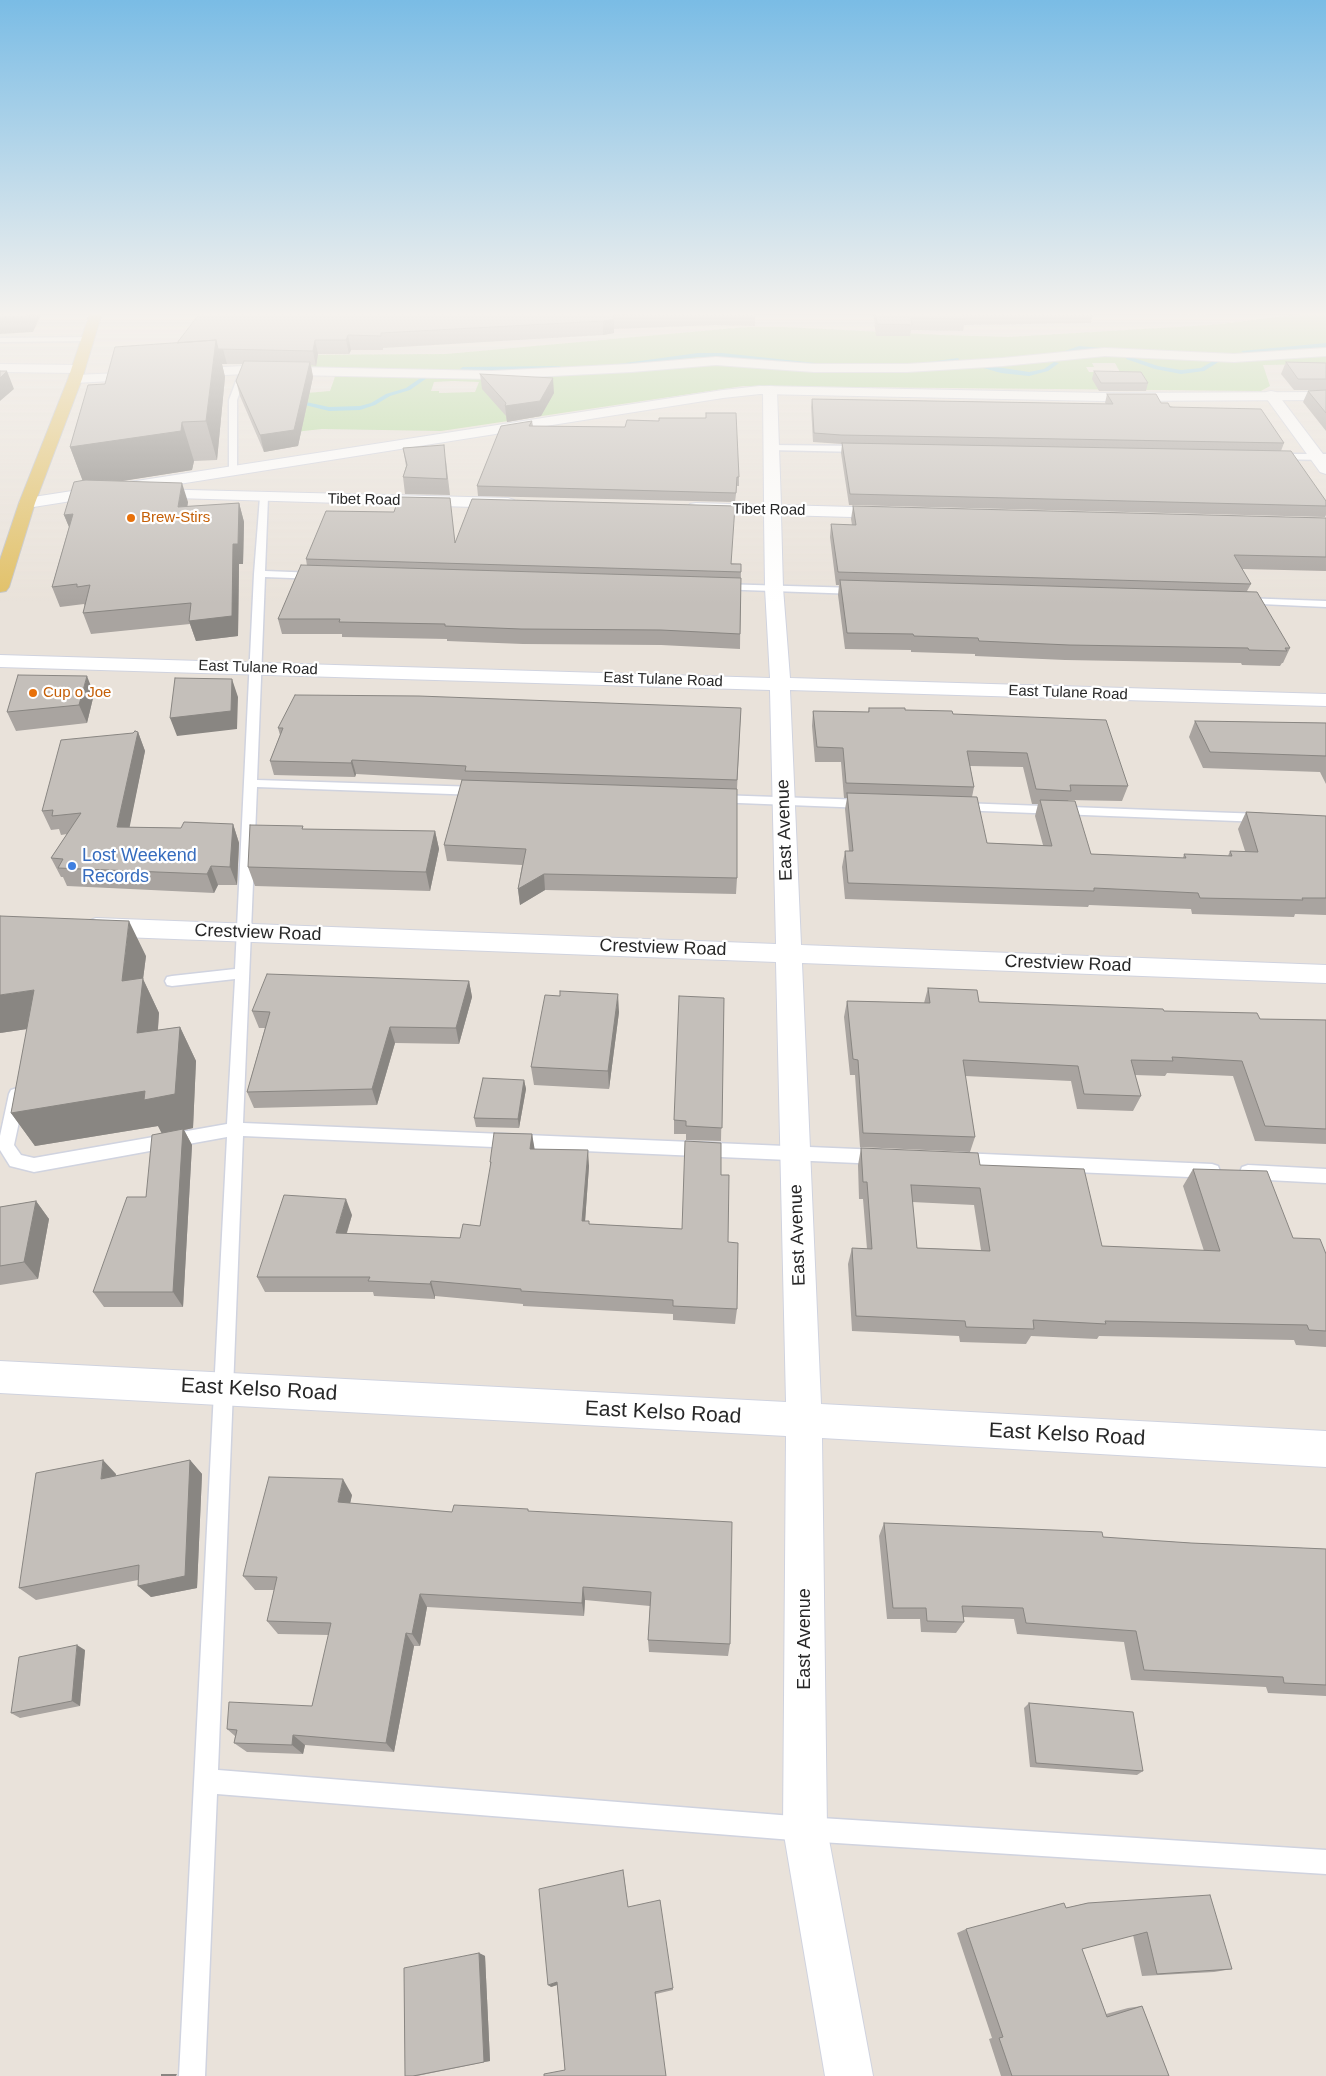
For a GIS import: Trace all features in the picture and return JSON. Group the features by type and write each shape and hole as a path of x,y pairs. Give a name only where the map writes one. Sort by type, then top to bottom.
{"main road":[{"path":"0,587 27,503 62,410"}],"street":[{"path":"27,503 622,410"},
{"name":"East Avenue","path":"771,410 774,588 780,684 804,1421 805,1829 849,2076"},
{"path":"1283,410 1323,461"},
{"name":"Tibet Road","path":"92,493 523,504"},
{"name":"Tibet Road","path":"683,508 901,513"},
{"name":"East Tulane Road","path":"0,661 1326,700"},
{"name":"Crestview Road","path":"74,926 1326,974"},
{"name":"East Kelso Road","path":"0,1377 1326,1449"}],"lane":[{"path":"233,410 233,471"},
{"path":"772,448 872,450"},
{"path":"1268,456 1323,461"},
{"path":"192,2076 264,497"},
{"path":"259,574 328,576"},
{"path":"705,587 863,591"},
{"path":"1228,601 1326,604"},
{"path":"250,783 487,791"},
{"path":"705,799 882,805"},
{"path":"952,807 1277,818"},
{"path":"172,980 242,973"},
{"path":"20,1076 6,1146 16,1161 34,1165 234,1129 894,1157"},
{"path":"943,1160 1326,1176"},
{"path":"206,1781 805,1829 1326,1862"}],"green space":[{"path":"260,410 583,410 441,431 322,429 259,436"}],"building":[{"path":"81,410 207,410 206,421 182,422 181,431 70,447"},
{"path":"249,410 299,410 294,430 260,435"},
{"path":"813,410 1262,410 1284,443 841,435 814,433"},
{"path":"706,413 736,413 739,477 737,477 736,493 477,486 501,426 532,421 529,426 625,427 627,420 659,421 659,418 706,418"},
{"path":"842,443 1291,451 1326,501 1326,506 850,494"},
{"path":"444,445 447,479 403,477 407,465 403,448"},
{"path":"85,480 182,483 178,507 239,503 238,544 233,544 232,616 189,621 191,603 83,613 90,585 77,587 77,584 52,587 73,514 64,515 74,482"},
{"path":"399,497 450,498 455,543 472,499 735,506 731,564 741,564 741,572 306,559 326,511 394,512"},
{"path":"853,506 1326,518 1326,557 1234,555 1251,584 838,572 831,524 856,525"},
{"path":"301,565 741,578 740,634 661,630 521,629 445,626 445,624 339,622 340,619 278,619"},
{"path":"840,580 1257,592 1290,648 1285,648 1287,651 1249,650 1248,648 1069,645 979,641 978,638 914,636 913,634 847,633"},
{"path":"18,675 87,676 79,705 7,712"},
{"path":"175,678 232,679 231,711 170,718"},
{"path":"295,695 419,696 741,708 737,780 465,771 466,766 352,760 351,763 270,761 283,728 278,728"},
{"path":"869,708 905,708 905,710 952,711 953,714 1106,720 1128,786 1070,785 1071,791 1036,789 1027,753 967,751 974,787 846,783 843,748 817,747 813,711 869,712"},
{"path":"1195,721 1326,723 1326,756 1210,752"},
{"path":"135,731 138,732 117,827 181,828 184,822 233,824 230,867 211,866 207,874 58,868 63,859 51,858 81,813 52,816 53,810 42,811 61,740 133,733"},
{"path":"462,780 737,789 737,878 544,874 518,889 526,849 444,845"},
{"path":"847,793 977,797 987,843 1052,846 1040,800 1075,801 1091,854 1186,858 1184,854 1232,856 1230,851 1258,852 1246,812 1326,816 1326,898 1302,898 1303,900 1200,898 1198,893 1094,888 1094,891 848,883 845,851 853,851"},
{"path":"250,825 303,826 302,829 435,831 426,872 248,867"},
{"path":"0,916 129,921 122,981 143,978 137,1033 180,1027 175,1094 144,1100 145,1091 11,1113 34,990 0,995"},
{"path":"267,974 469,981 456,1028 390,1027 372,1089 247,1092 270,1012 252,1011"},
{"path":"928,988 977,990 979,1002 1163,1009 1164,1011 1257,1013 1260,1019 1326,1020 1326,1129 1265,1126 1242,1061 1172,1057 1173,1061 1131,1060 1141,1096 1084,1094 1078,1066 963,1060 975,1137 863,1133 858,1060 853,1059 847,1001 930,1003"},
{"path":"560,991 618,994 608,1071 531,1067 545,995 560,996"},
{"path":"679,996 724,998 722,1128 686,1126 686,1121 674,1120"},
{"path":"483,1078 524,1080 518,1119 474,1118"},
{"path":"183,1129 173,1292 93,1292 127,1197 146,1197 152,1135"},
{"path":"494,1133 532,1134 530,1149 588,1150 582,1221 589,1221 589,1224 682,1229 685,1141 721,1143 721,1175 729,1175 728,1242 738,1243 737,1309 673,1306 673,1300 521,1291 521,1289 431,1281 430,1284 368,1281 370,1277 257,1277 284,1195 346,1199 336,1233 460,1238 463,1224 480,1226"},
{"path":"861,1148 978,1153 980,1165 1084,1169 1102,1246 1220,1251 1193,1169 1267,1171 1293,1238 1320,1239 1326,1254 1326,1331 1309,1330 1307,1325 1105,1321 1106,1324 1033,1320 1034,1329 966,1327 965,1321 856,1316 852,1248 872,1249 867,1182 863,1182","holes":["911,1185 980,1188 990,1251 917,1248"]},
{"path":"36,1201 24,1262 0,1266 0,1207"},
{"path":"103,1460 101,1479 190,1460 185,1576 138,1586 139,1565 19,1588 36,1473"},
{"path":"269,1477 343,1479 338,1502 452,1512 454,1505 732,1522 730,1644 648,1640 651,1592 583,1587 582,1603 420,1594 412,1634 406,1633 386,1743 293,1735 292,1745 234,1743 237,1730 227,1729 229,1702 312,1706 331,1623 267,1621 277,1577 243,1576"},
{"path":"884,1523 1102,1532 1103,1537 1326,1549 1326,1685 1284,1683 1283,1677 1144,1670 1136,1631 1026,1623 1023,1608 962,1606 964,1622 927,1621 926,1608 893,1608"},
{"path":"77,1645 72,1701 11,1713 19,1657"},
{"path":"1029,1703 1133,1712 1143,1771 1036,1763"},
{"path":"623,1870 628,1907 660,1900 673,1988 655,1992 666,2076 544,2076 544,2074 565,2070 557,1982 548,1985 539,1889"},
{"path":"1210,1895 1232,1969 1157,1974 1147,1932 1082,1949 1107,2017 1142,2006 1169,2076 1012,2076 999,2038 1003,2037 966,1929 1064,1903 1066,1908 1088,1903"},
{"path":"479,1953 484,2062 405,2076 404,1968"}],"place":[{"name":"Brew-Stirs","path":"131,518"},
{"name":"Cup o Joe","path":"33,693"},
{"name":"Lost Weekend Records","path":"72,866"}]}
